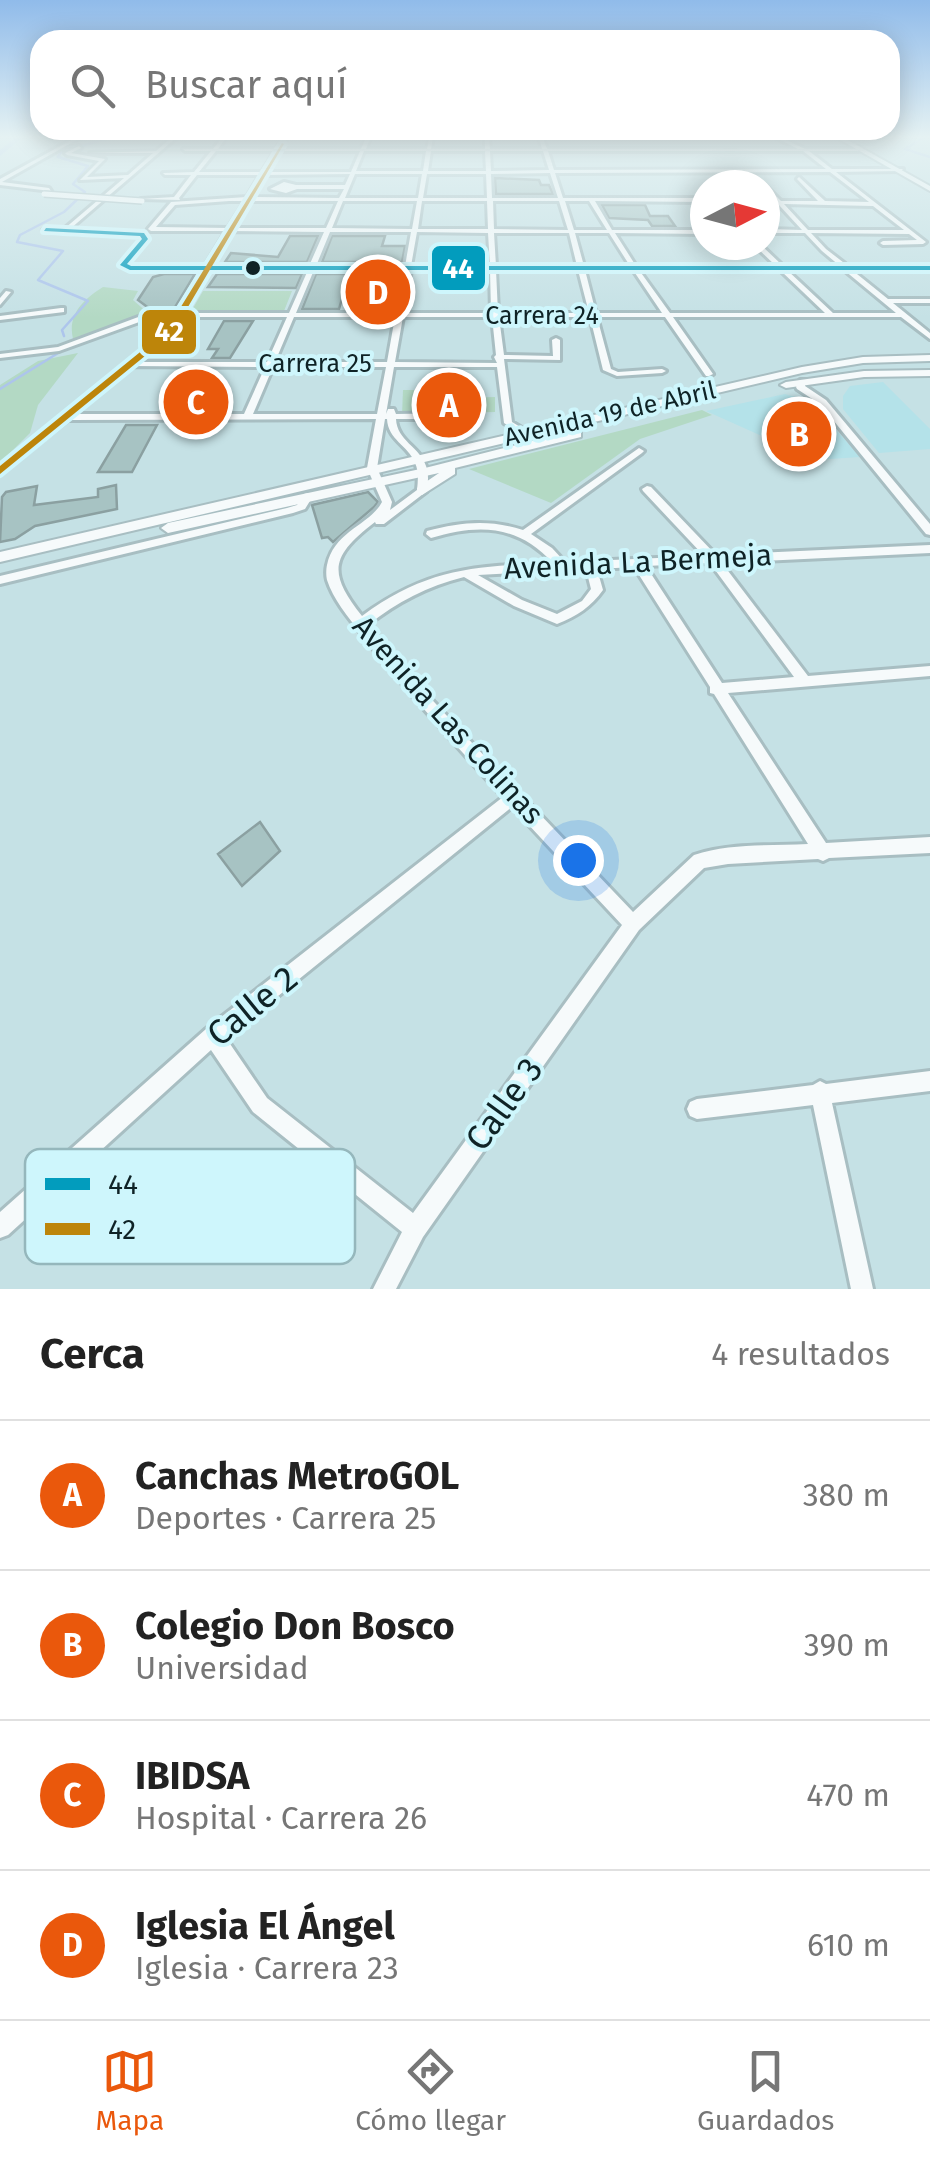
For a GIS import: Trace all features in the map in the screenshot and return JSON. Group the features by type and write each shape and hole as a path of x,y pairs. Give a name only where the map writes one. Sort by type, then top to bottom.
{"main road":[{"name":"Avenida 19 de Abril","path":"0,556 422,465 524,433 791,372 930,358"},
{"name":"Avenida 19 de Abril","path":"422,465 446,466 840,370 860,374 930,372"},
{"path":"777,388 820,398 840,370"},
{"path":"422,491 463,462"},
{"name":"Avenida 19 de Abril","path":"0,567 308,496 374,475"}],"street":[{"path":"65,231 104,198"},
{"path":"121,198 690,200"},
{"path":"156,198 175,200"},
{"path":"819,198 824,203"},
{"path":"866,198 922,243 883,243"},
{"path":"175,200 151,226 156,231 690,232"},
{"path":"0,471 159,342 181,315 248,200"},
{"path":"247,417 340,200"},
{"path":"342,550 343,542 385,509 388,502 374,475 396,364 420,200"},
{"path":"492,200 498,361 508,423 524,433"},
{"path":"561,200 608,370 616,374 662,370"},
{"path":"592,200 709,374"},
{"path":"780,202 873,204"},
{"path":"780,203 846,268 930,336"},
{"path":"46,230 142,234 144,239 124,267 930,268"},
{"path":"780,232 910,232"},
{"path":"773,260 831,315"},
{"path":"0,304 4,292"},
{"path":"888,301 930,301"},
{"path":"0,318 61,310"},
{"name":"Carrera 24","path":"0,356 59,349 152,316 903,314"},
{"name":"Carrera 25","path":"132,364 396,364 557,358 556,340"},
{"path":"791,372 803,382 800,387 820,398 930,531"},
{"path":"65,417 385,421 458,416"},
{"path":"342,550 422,491 422,465 391,442 385,421"},
{"path":"526,533 640,450"},
{"path":"374,475 392,488 398,499 397,509"},
{"path":"647,490 712,558 804,681"},
{"path":"0,580 289,511 301,507 308,496"},
{"path":"431,534 472,524 526,533 561,565"},
{"name":"Avenida La Bermeja","path":"360,624 399,597 464,572 930,548"},
{"name":"Avenida Las Colinas","path":"342,550 332,580 341,600 514,797 633,924"},
{"path":"637,562 823,853"},
{"path":"464,572 518,603 556,619 586,604 597,590 590,564"},
{"path":"715,689 930,671"},
{"name":"Calle 2","path":"87,1149 213,1036 514,797"},
{"name":"Calle 3","path":"384,1289 415,1229 633,924 700,861 930,844"},
{"path":"213,1036 260,1105 315,1149"},
{"path":"697,1108 930,1080"},
{"path":"820,1091 862,1289"},
{"path":"355,1181 415,1229"},
{"name":"Calle 2","path":"0,1227 25,1205"}],"shaded area":[{"path":"883,382 930,429 930,449 879,453 843,409 843,396 850,386"},
{"path":"785,394 812,402 860,457 815,460 706,411"}],"green space":[{"path":"103,287 138,291 133,300 148,313 73,339 72,322 79,308"},
{"path":"203,291 292,291 284,311 192,310"},
{"path":"78,353 38,405 30,433 0,463 0,385 38,361"},
{"path":"403,390 462,390 463,398 495,397 495,412 402,414"},
{"path":"702,410 712,415 640,439 551,503 469,469"}],"building":[{"path":"602,205 645,205 650,216 668,216 675,226 609,218"},
{"path":"290,236 318,236 307,262 225,262 231,253 278,257"},
{"path":"332,236 385,236 382,246 405,246 402,262 322,262"},
{"path":"195,274 174,309 150,309 138,300 153,277"},
{"path":"217,274 302,274 296,288 208,287"},
{"path":"316,274 349,274 339,309 302,309"},
{"path":"224,321 253,321 230,358 212,358 218,349 208,349"},
{"path":"192,391 225,391 215,410 182,410"},
{"path":"126,425 157,425 132,472 98,472"},
{"path":"116,485 117,509 35,526 15,539 0,542 2,497 6,492 37,486 34,505 98,497 98,489"},
{"path":"368,492 378,502 374,507 333,542 322,538 312,505"},
{"path":"260,822 280,851 242,886 218,854"}],"waterway":[{"path":"64,336 62,330 88,301 38,280 63,251 17,242 20,235 64,212 79,198"},
{"path":"0,389 63,350"}],"transit line":[{"name":"42","path":"0,471 169,332 249,198"},
{"name":"44","path":"46,230 142,234 145,239 123,265 130,268 930,268"}],"place":[{"name":"Iglesia El Ángel","path":"378,292"},
{"name":"IBIDSA","path":"196,402"},
{"name":"Canchas MetroGOL","path":"449,405"},
{"name":"Colegio Don Bosco","path":"799,434"}]}
